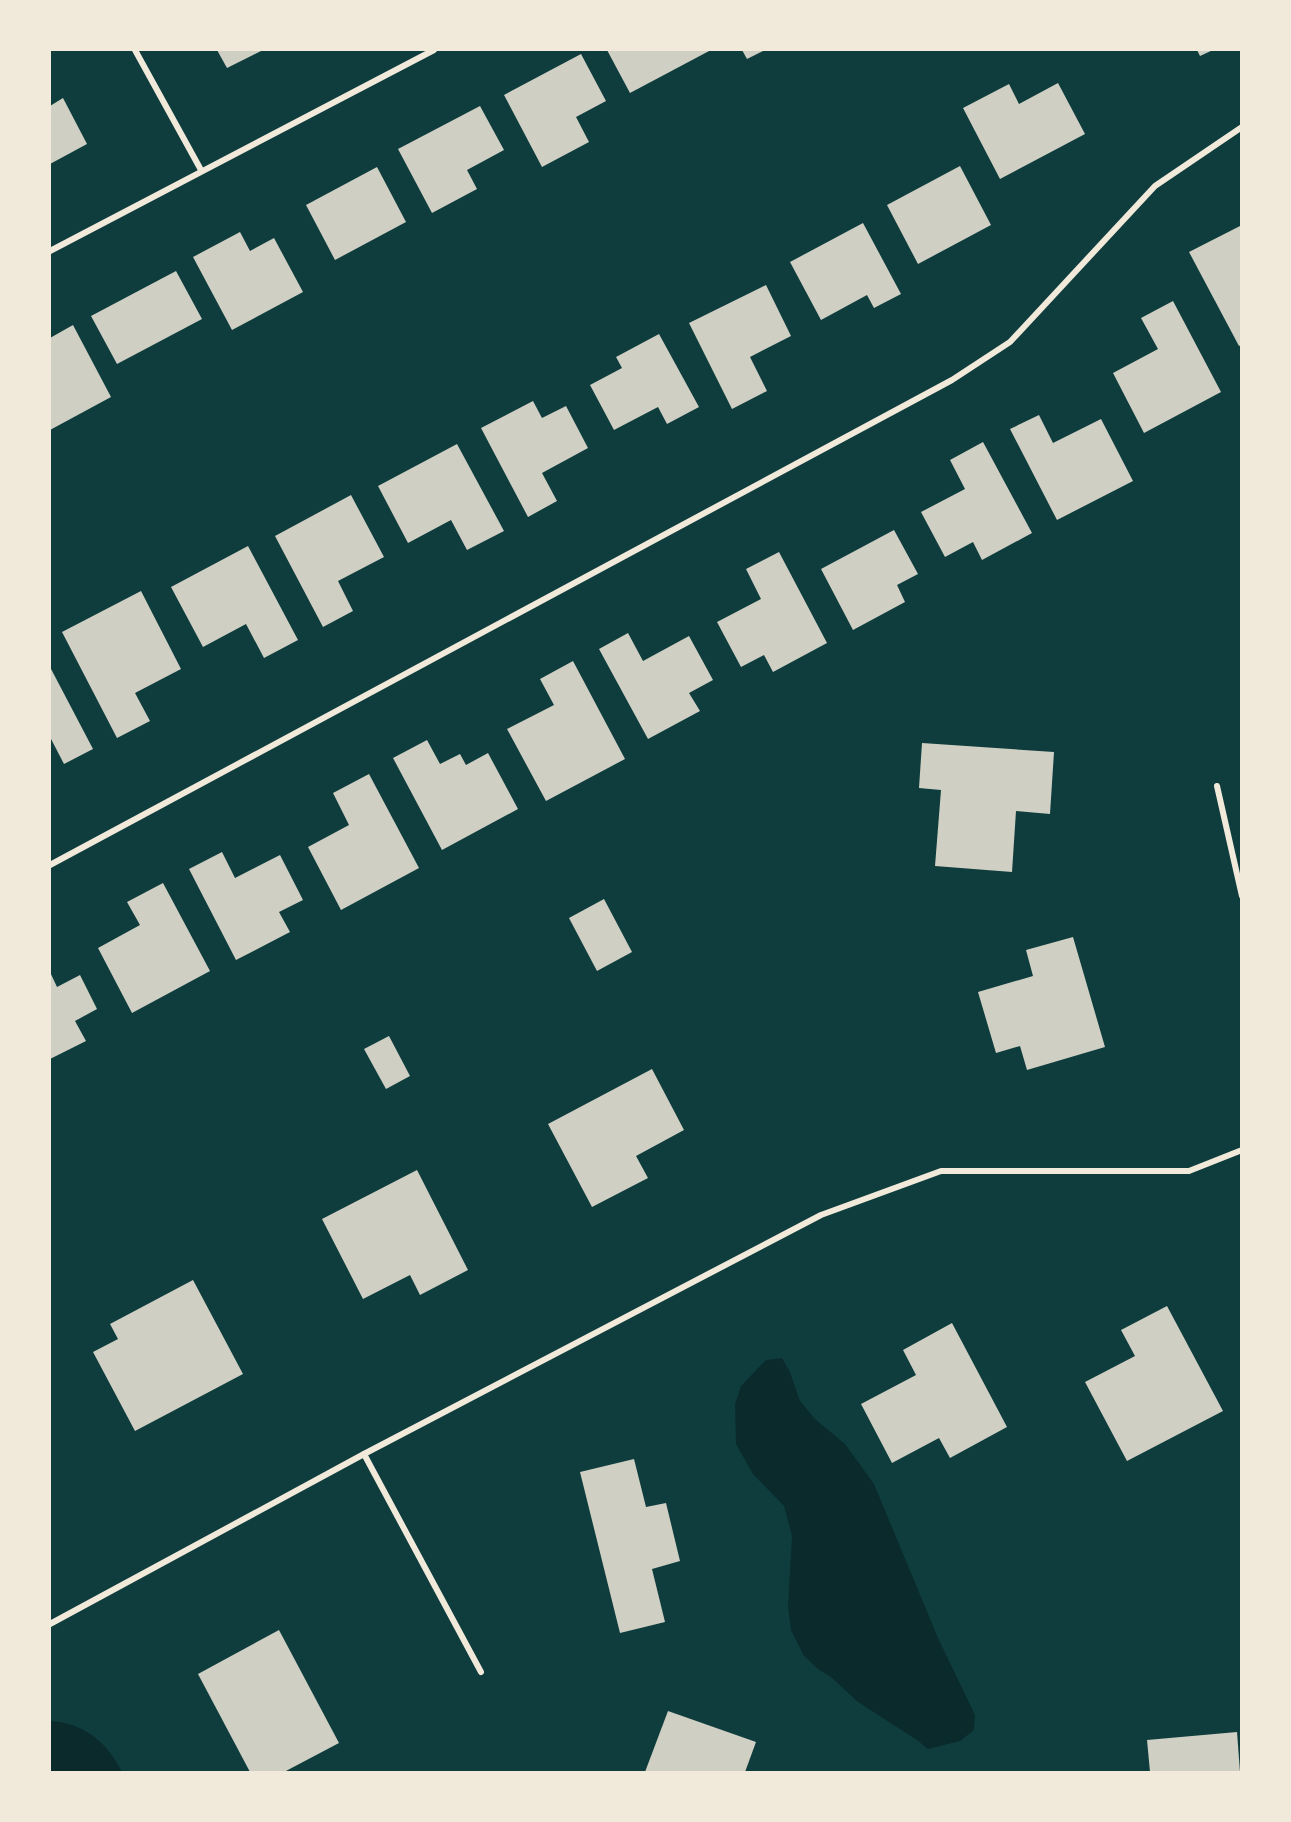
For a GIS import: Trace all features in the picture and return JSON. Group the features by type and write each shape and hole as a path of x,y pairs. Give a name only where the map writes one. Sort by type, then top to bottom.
{"street":[{"path":"135,50 201,170"},
{"path":"50,251 434,50"},
{"path":"50,865 952,380 1010,342 1155,186 1242,127"},
{"path":"1217,786 1242,896"},
{"path":"50,1624 364,1454 821,1215 940,1171 1189,1171 1242,1149"},
{"path":"364,1454 481,1672"}],"water":[{"path":"782,1358 790,1372 800,1401 815,1419 845,1444 874,1484 938,1638 975,1715 974,1730 960,1741 928,1749 858,1702 831,1677 818,1669 804,1656 791,1630 788,1607 792,1536 784,1506 753,1474 736,1444 735,1404 741,1386 766,1360"},
{"path":"50,1721 73,1726 93,1736 102,1743 122,1772 50,1772"}],"building":[{"path":"217,50 263,50 227,68"},
{"path":"607,50 711,50 630,93"},
{"path":"742,50 765,50 747,59"},
{"path":"1197,50 1213,50 1200,56"},
{"path":"581,54 606,101 576,117 589,142 542,167 504,95"},
{"path":"1058,83 1085,134 1000,179 963,108 1009,84 1019,104"},
{"path":"63,98 87,144 50,164 50,106"},
{"path":"480,106 504,150 467,170 477,189 432,213 398,149"},
{"path":"960,166 991,225 918,264 887,205"},
{"path":"377,167 406,222 335,260 306,205"},
{"path":"863,223 901,294 874,308 867,295 821,320 790,262"},
{"path":"1242,225 1242,345 1239,346 1189,252"},
{"path":"240,232 250,251 274,238 303,292 232,330 193,257"},
{"path":"176,271 202,319 117,364 91,316"},
{"path":"766,285 791,336 750,357 767,391 732,409 689,323"},
{"path":"1173,301 1221,392 1144,433 1113,373 1158,349 1141,318"},
{"path":"73,325 111,397 50,430 50,338"},
{"path":"659,334 699,407 667,424 658,407 614,430 590,385 622,368 616,357"},
{"path":"533,401 542,418 566,406 588,448 542,473 557,501 528,517 481,428"},
{"path":"1039,415 1053,443 1101,419 1133,481 1057,520 1010,429"},
{"path":"983,442 1032,533 982,560 973,542 945,557 921,512 965,489 950,460"},
{"path":"457,444 504,531 467,550 451,520 408,543 378,486"},
{"path":"351,495 384,557 338,581 353,611 323,627 275,536"},
{"path":"894,530 918,574 897,585 905,602 853,630 821,569"},
{"path":"248,546 298,640 264,658 246,624 203,647 171,587"},
{"path":"779,552 827,643 773,672 764,655 741,667 717,622 761,599 746,569"},
{"path":"141,591 181,669 135,693 150,721 117,738 62,632"},
{"path":"628,633 643,661 689,636 713,680 689,693 700,711 648,739 599,649"},
{"path":"573,661 625,759 546,801 507,729 554,705 540,679"},
{"path":"50,667 93,749 64,764 50,737"},
{"path":"427,740 440,764 460,754 466,765 488,753 518,809 442,850 393,758"},
{"path":"922,743 1054,752 1050,814 1016,811 1012,872 935,866 941,790 919,788"},
{"path":"369,774 419,868 341,910 308,847 349,825 333,793"},
{"path":"222,852 235,878 280,855 303,900 279,912 290,932 236,960 189,869"},
{"path":"163,883 210,971 132,1013 98,948 140,925 127,902"},
{"path":"604,899 632,952 597,971 569,918"},
{"path":"1073,937 1105,1047 1027,1070 1020,1046 996,1053 978,992 1033,976 1026,950"},
{"path":"50,972 57,987 80,975 97,1009 75,1021 86,1041 50,1059"},
{"path":"389,1036 410,1076 386,1089 364,1049"},
{"path":"652,1069 684,1130 636,1156 648,1178 592,1207 548,1124"},
{"path":"417,1170 468,1270 420,1295 410,1275 363,1299 322,1219"},
{"path":"193,1280 243,1374 135,1431 93,1352 118,1339 110,1324"},
{"path":"1167,1306 1223,1411 1127,1461 1085,1382 1135,1356 1121,1330"},
{"path":"952,1323 1007,1427 950,1458 939,1438 892,1463 861,1404 916,1375 903,1350"},
{"path":"634,1459 646,1507 666,1503 680,1561 652,1569 665,1622 620,1633 580,1472"},
{"path":"279,1630 339,1743 284,1772 250,1772 198,1674"},
{"path":"668,1711 756,1742 745,1772 645,1772"},
{"path":"1237,1732 1240,1772 1150,1772 1147,1740"}]}
